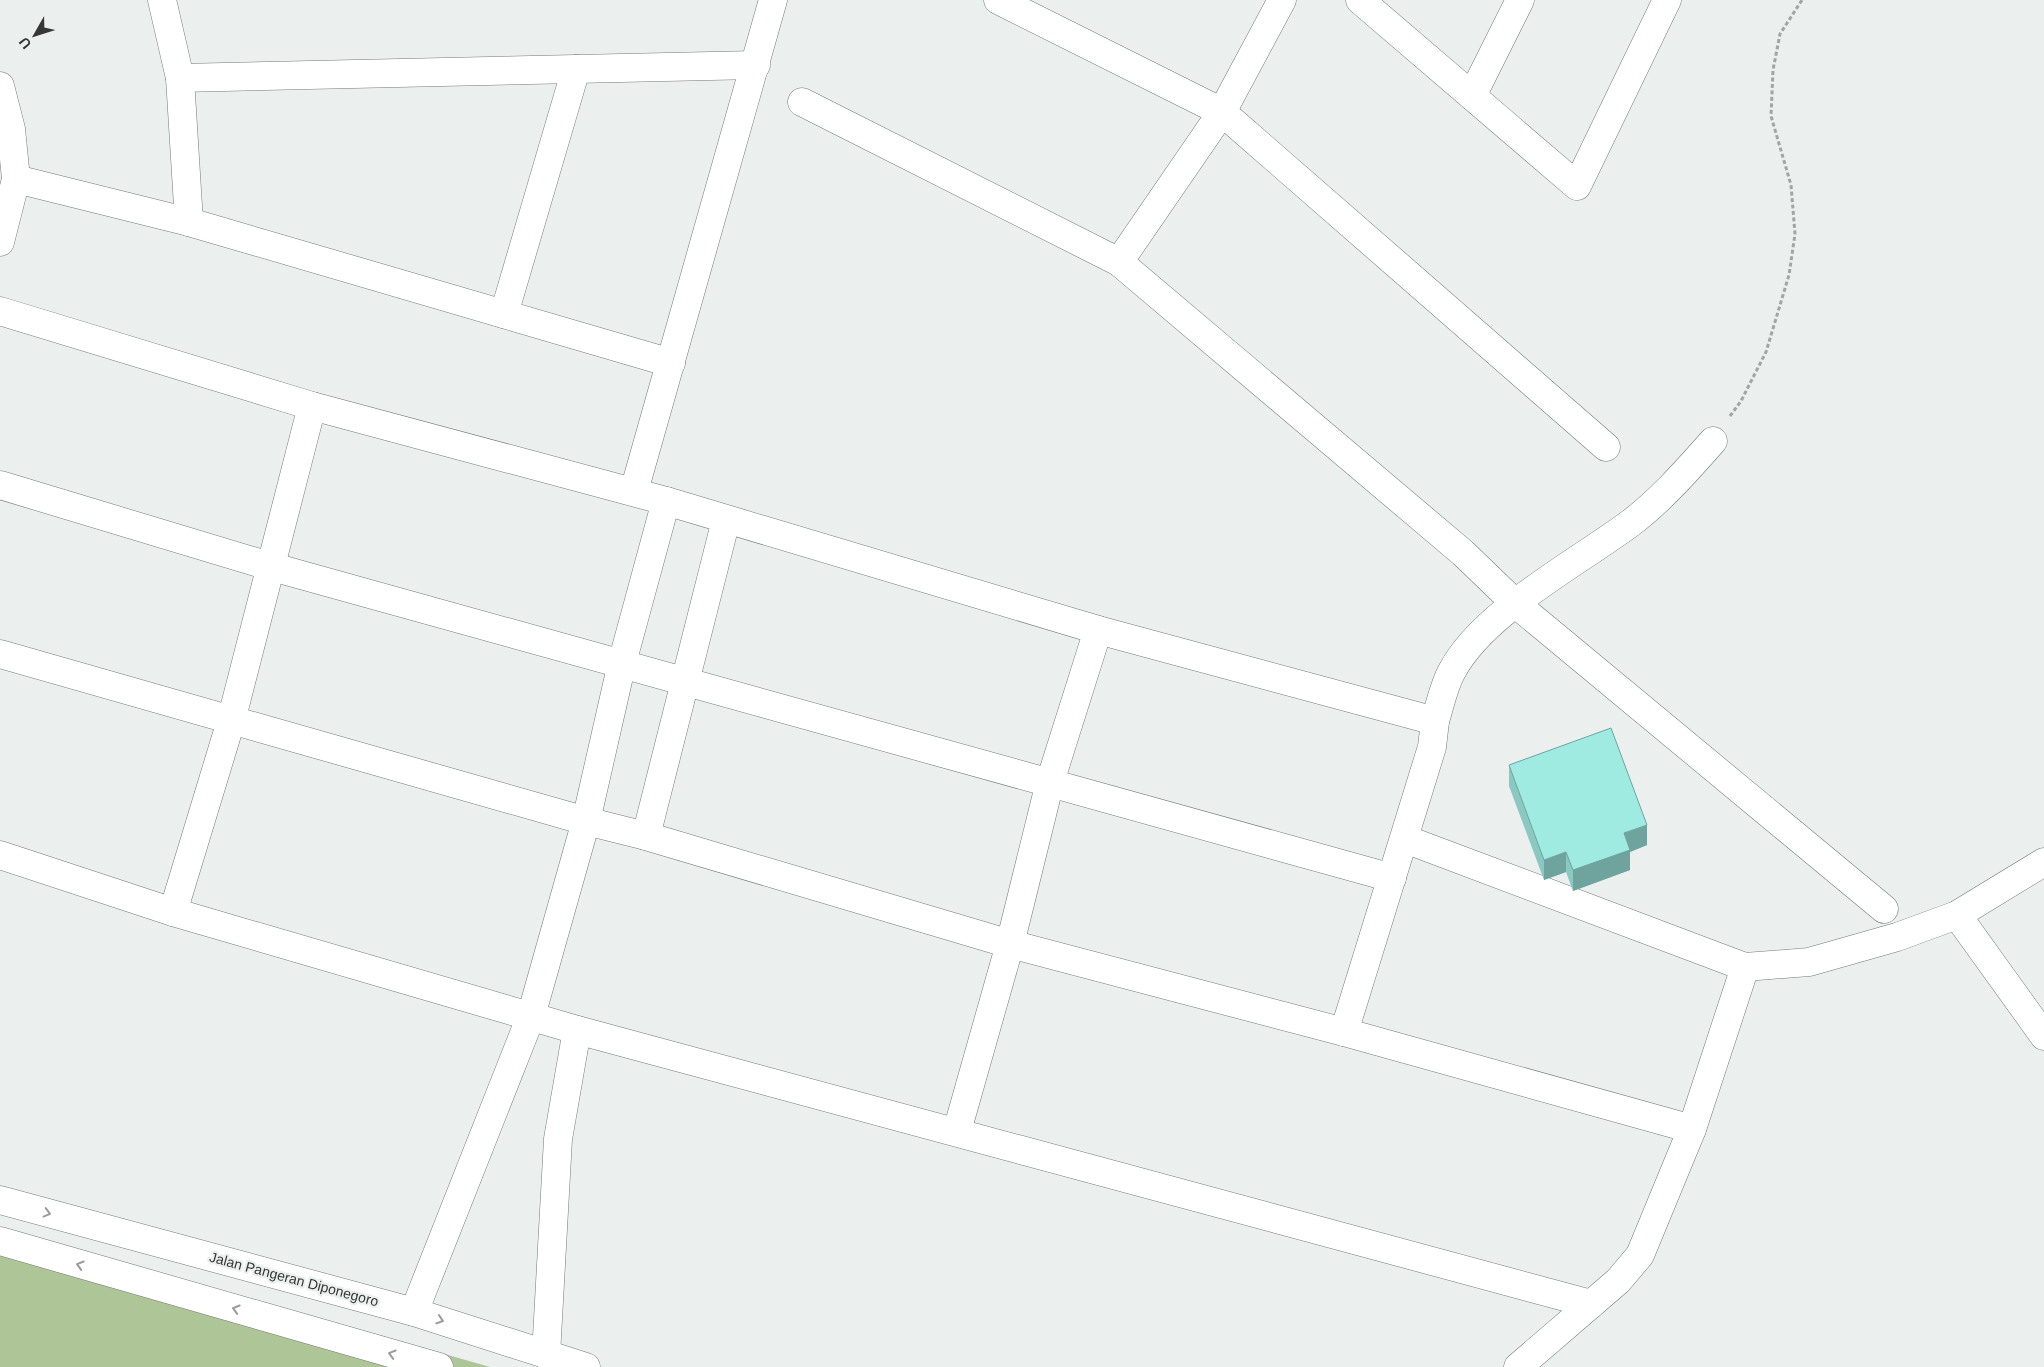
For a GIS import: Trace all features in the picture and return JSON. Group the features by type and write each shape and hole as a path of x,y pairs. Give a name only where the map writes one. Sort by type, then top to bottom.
{"main road":[{"path":"162,0 180,78 189,222"},
{"path":"634,492 756,66 773,0"},
{"path":"998,0 1222,112 1606,447"},
{"path":"1119,262 1222,112 1282,0"},
{"path":"1360,0 1577,186 1667,0"},
{"path":"1472,96 1520,0"},
{"path":"180,78 756,66"},
{"path":"504,314 576,69"},
{"path":"0,86 11,129 16,179 0,242"},
{"path":"802,102 1119,262 1464,553 1516,604 1884,909"},
{"path":"16,179 189,222 671,363"},
{"path":"0,311 312,406 666,500 726,520 1098,630 1435,721"},
{"path":"173,912 231,721 269,566 312,406"},
{"path":"1344,1032 1405,839 1432,746 1435,721 1451,671 1478,636 1516,604 1634,520 1682,476 1713,442"},
{"path":"0,485 269,566 1392,878"},
{"path":"414,1312 531,1016 586,821 622,663 666,500"},
{"path":"646,836 726,520"},
{"path":"957,1131 1010,944 1050,782 1098,630"},
{"path":"0,654 231,721 586,821 646,836 1010,944 1344,1032 1692,1129"},
{"path":"1405,839 1745,967 1809,962 1897,936 1957,915 2044,862"},
{"path":"0,855 173,912 577,1030 957,1131 1591,1304"},
{"path":"1957,915 2044,1036"},
{"path":"1518,1367 1618,1281 1640,1255 1692,1129 1745,967"},
{"path":"546,1355 558,1139 577,1030"},
{"name":"Jalan Pangeran Diponegoro","path":"0,1200 414,1312 586,1367"},
{"path":"0,1241 439,1367"}],"path":[{"path":"1713,442 1741,401 1766,352 1789,275 1795,234 1792,195 1771,116 1772,70 1780,34 1802,0"}],"green space":[{"path":"0,1227 490,1367 0,1367"}],"building":[{"path":"1611,728 1647,825 1624,833 1630,850 1573,870 1566,852 1544,860 1509,765"}]}
